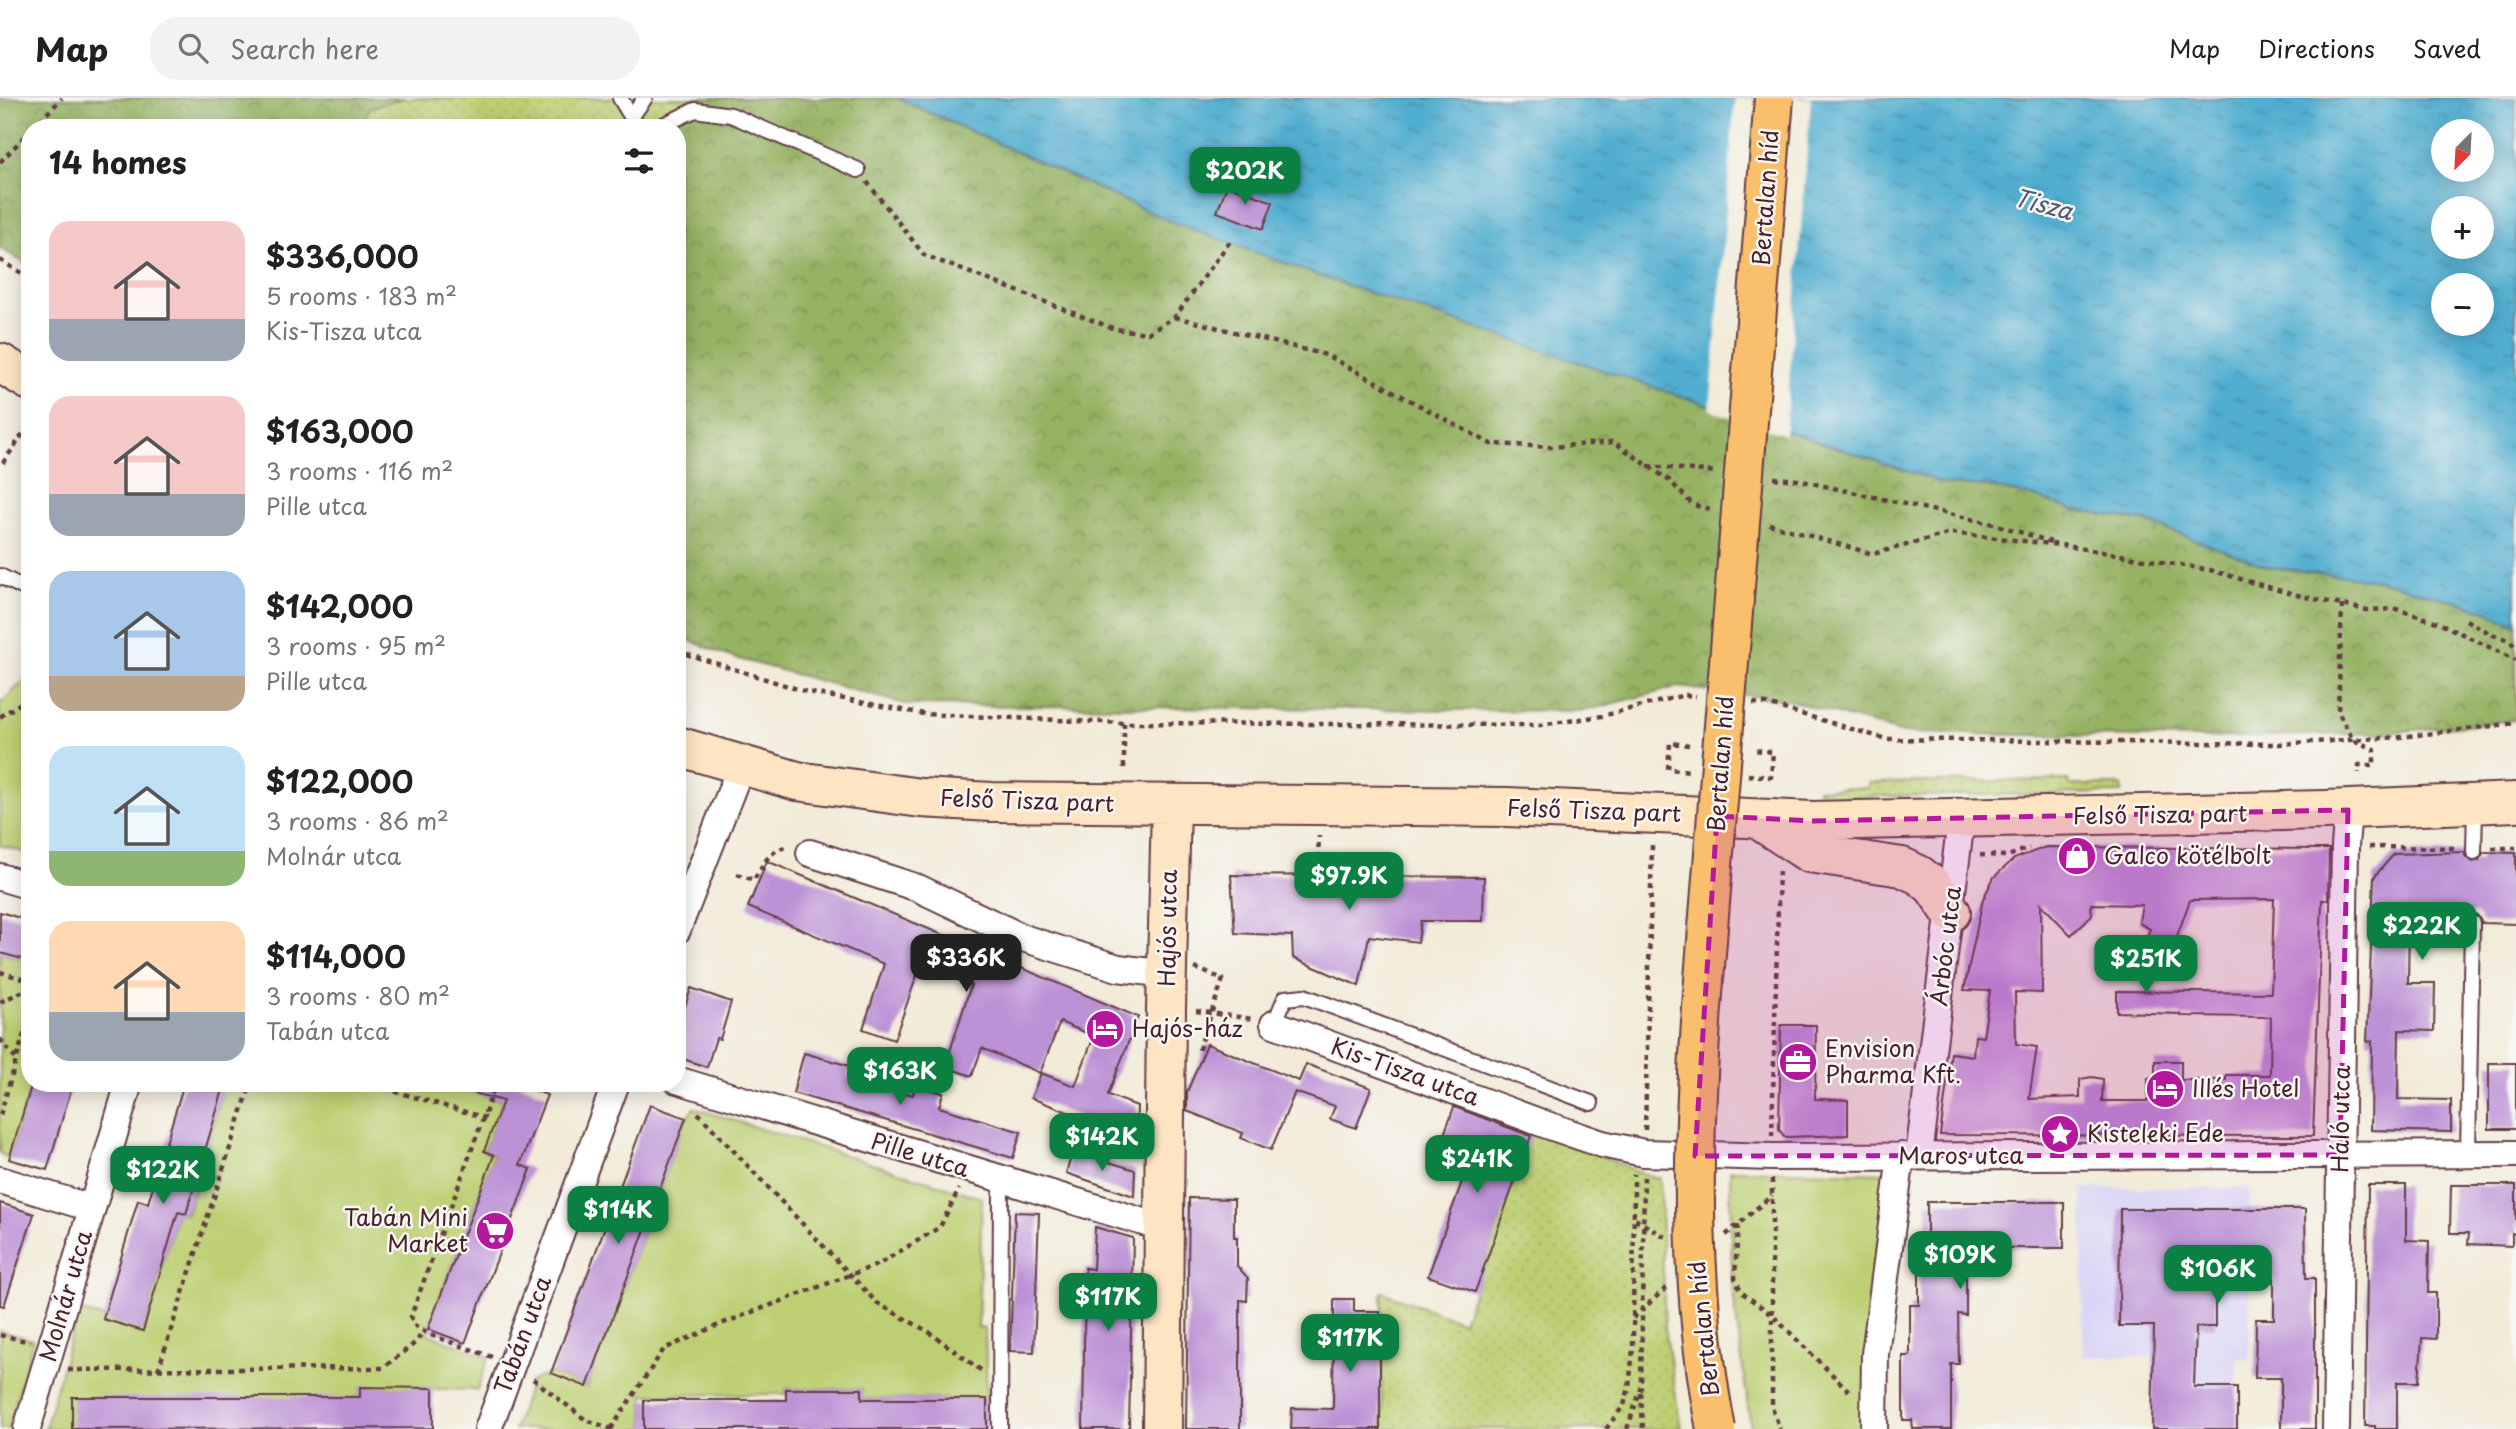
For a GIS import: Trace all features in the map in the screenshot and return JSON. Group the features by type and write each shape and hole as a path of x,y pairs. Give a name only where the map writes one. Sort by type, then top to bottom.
{"main road":[{"name":"Bertalan híd","path":"1716,1429 1701,1324 1696,1247 1695,1135 1730,642 1774,98"}],"street":[{"path":"0,363 21,376"},
{"name":"Felső Tisza part","path":"686,749 797,781 922,798 1171,805 1508,807 1812,821 1959,837 2347,828 2475,804 2516,802"},
{"path":"686,907 741,766"},
{"name":"Hajós utca","path":"1162,1429 1163,1228 1177,969 1171,805"},
{"path":"1757,818 1809,853 1902,867 1919,875 1933,886 1951,912"},
{"name":"Háló utca","path":"2336,1429 2347,828"},
{"name":"Árbóc utca","path":"1874,1422 1875,1353 1951,912 1959,837"},
{"path":"810,853 918,888 1023,938 1118,968 1177,969"},
{"path":"0,877 21,883"},
{"name":"Kis-Tisza utca","path":"1274,1024 1602,1144 1639,1152 1699,1156"},
{"name":"Pille utca","path":"686,1083 1163,1228"},
{"name":"Molnár utca","path":"27,1429 126,1092"},
{"name":"Tabán utca","path":"488,1429 613,1092"},
{"name":"Maros utca","path":"1699,1156 2516,1154"},
{"path":"0,1180 91,1208"}],"lane":[{"path":"620,98 633,119"},
{"path":"636,119 645,98"},
{"path":"676,119 695,110 731,115 858,170"},
{"path":"0,576 21,586"},
{"path":"2474,850 2475,804"},
{"path":"2468,1154 2472,923"},
{"path":"1274,1024 1285,998 1304,996 1591,1103"},
{"path":"1000,1429 1001,1179"}],"path":[{"path":"41,119 62,98"},
{"path":"0,162 21,140"},
{"path":"858,170 924,255 1115,329 1147,333 1175,317 1231,240"},
{"path":"0,260 21,273"},
{"path":"1175,317 1326,355 1491,444 1551,447 1614,442 1670,481 1693,505 1718,511"},
{"path":"3,463 21,436"},
{"path":"1647,466 1730,473"},
{"path":"1771,477 1798,480 1998,525 2061,545"},
{"path":"1756,521 1873,554 1951,533 2061,545 2210,570 2288,593 2342,605 2367,610 2396,609 2437,622 2516,660"},
{"path":"2342,605 2338,712 2353,740 2374,749 2374,765 2359,765 2359,773"},
{"path":"2466,620 2516,646"},
{"path":"686,654 807,692 924,714 1124,723 1539,725 1602,716 1685,695 1699,696"},
{"path":"1740,701 1767,704 1886,739 2277,744 2353,740 2516,723"},
{"path":"0,716 21,703"},
{"path":"1124,723 1124,771"},
{"path":"1689,745 1670,743 1668,769 1697,771"},
{"path":"1743,774 1771,777 1773,752 1755,750"},
{"path":"2347,828 2474,850 2516,848"},
{"path":"1318,858 1319,836"},
{"path":"1959,837 2008,856 2032,847"},
{"path":"1606,1429 1624,1405 1629,1388 1633,1349 1652,839"},
{"path":"737,874 754,880 775,849 785,846 810,853"},
{"path":"1772,1157 1779,857"},
{"path":"1177,969 1223,979 1203,1036"},
{"path":"0,972 21,978"},
{"path":"0,1002 21,992"},
{"path":"1212,1012 1274,1024"},
{"path":"0,1039 16,1060"},
{"path":"0,1115 21,1044"},
{"path":"158,1370 248,1092"},
{"path":"397,1092 486,1118"},
{"path":"493,1092 411,1316 413,1324 424,1331 512,1364 586,1420 611,1429 664,1349 721,1324 879,1264 940,1227 968,1170"},
{"path":"692,1105 877,1303 929,1332 1000,1384"},
{"path":"1639,1152 1643,1429"},
{"path":"1779,1428 1772,1408 1771,1314 1771,1301 1773,1194 1738,1225 1735,1278 1741,1292 1771,1314 1874,1422"},
{"path":"44,1369 383,1368 415,1343 424,1331"},
{"path":"1627,1429 1641,1389"}],"highlighted area":[{"path":"2348,810 2340,1155 1695,1156 1717,816 1812,821"}],"shaded area":[{"path":"2082,1188 2249,1188 2250,1359 2237,1359 2237,1387 2195,1387 2195,1356 2083,1357"}],"green space":[{"path":"0,98 404,98 371,107 362,119 21,119 21,261 0,248"},
{"path":"404,98 691,98 678,119 362,119 371,107"},
{"path":"691,98 897,98 1165,219 1325,278 1946,484 1989,487 2035,497 2073,510 2144,521 2269,567 2379,580 2482,609 2516,625 2516,720 2383,733 2196,738 1904,733 1788,700 1678,687 1583,711 908,705 728,656 686,639 686,119 678,119"},
{"path":"21,684 21,851 0,845 0,704"},
{"path":"2069,780 2070,785 2122,785 2122,793 1818,797 1818,789 1868,788 1868,783"},
{"path":"0,953 21,959 21,1092 29,1092 9,1159 0,1153"},
{"path":"222,1092 472,1092 503,1101 484,1151 494,1155 428,1329 429,1334 489,1357 477,1390 361,1387 360,1397 72,1429 45,1429 78,1310 143,1330 178,1212 187,1214"},
{"path":"694,1108 982,1198 978,1328 985,1329 987,1399 862,1399 862,1389 786,1389 786,1394 644,1395 644,1429 514,1429 531,1381 551,1373 587,1387 686,1118"},
{"path":"1534,1125 1637,1172 1660,1178 1665,1328 1681,1429 1382,1429 1382,1292 1463,1322"},
{"path":"1730,1170 1890,1173 1866,1429 1751,1429 1732,1284"},
{"path":"0,1331 33,1340 8,1429 0,1429"}],"water":[{"name":"Tisza","path":"897,98 2516,98 2516,625 2482,609 2379,580 2269,567 2144,521 2073,510 2035,497 1989,487 1946,484 1325,278 1165,219"}],"pier":[{"path":"1735,98 1811,98 1785,435 1710,410"}],"building":[{"path":"1227,185 1273,202 1263,229 1217,212"},
{"path":"2046,847 2329,849 2328,900 2322,900 2313,1136 1940,1135 1951,1053 1973,1056 1975,1036 1983,1037 1990,991 1964,990 1983,899 1994,877 2014,859","holes":["2274,899 2271,993 2117,991 2117,1012 2271,1017 2270,1075 2226,1075 2226,1080 2181,1080 2181,1061 2155,1061 2155,1078 2148,1078 2148,1101 2102,1101 2103,1079 2092,1077 2080,1079 2080,1097 2029,1099 2037,1047 2016,1044 2015,992 2042,993 2041,904 2071,935 2092,915 2091,904 2142,905 2139,923 2150,929 2142,948 2169,958 2190,900"]},
{"path":"2464,852 2473,862 2479,860 2484,852 2516,853 2516,924 2482,923 2477,915 2471,913 2462,923 2409,923 2408,983 2435,983 2434,1031 2399,1030 2398,1099 2451,1100 2451,1132 2371,1130 2372,1041 2367,1042 2374,877 2394,854"},
{"path":"767,861 1138,1017 1108,1095 1137,1106 1136,1138 1031,1098 1041,1073 1075,1086 1094,1036 1060,1022 1040,1073 982,1048 972,1076 945,1067 971,985 921,964 894,1040 863,1029 884,964 748,907"},
{"path":"1231,875 1484,877 1483,921 1421,921 1418,942 1369,936 1359,986 1293,958 1292,936 1235,933"},
{"path":"0,912 21,918 21,959 0,953"},
{"path":"691,988 731,1002 720,1039 716,1038 707,1067 686,1060 686,1003"},
{"name":"Envision Pharma Kft.","path":"1781,1025 1816,1025 1815,1099 1848,1100 1848,1135 1785,1137 1779,1130"},
{"path":"1207,1044 1299,1081 1306,1064 1371,1088 1356,1128 1330,1119 1335,1106 1295,1092 1271,1150 1241,1138 1243,1133 1187,1111 1187,1092"},
{"path":"804,1053 850,1066 847,1077 913,1095 915,1086 943,1093 939,1107 1021,1132 1013,1158 793,1093"},
{"path":"2489,1063 2516,1063 2516,1129 2489,1129"},
{"path":"29,1092 70,1092 47,1170 9,1159"},
{"path":"181,1092 222,1092 186,1214 178,1212 143,1331 103,1319 138,1200 148,1203"},
{"path":"470,1092 539,1092 547,1095 520,1165 531,1169 465,1343 428,1329 494,1155 484,1151 503,1101"},
{"path":"650,1105 686,1118 587,1387 551,1373"},
{"path":"1454,1107 1531,1136 1475,1292 1428,1276 1469,1162 1438,1151"},
{"path":"1073,1151 1135,1170 1134,1196 1066,1173"},
{"path":"2368,1185 2406,1185 2406,1240 2429,1241 2428,1293 2436,1293 2436,1339 2422,1338 2419,1382 2397,1382 2397,1429 2365,1426"},
{"path":"2451,1185 2516,1185 2516,1234 2512,1233 2512,1246 2468,1244 2469,1233 2450,1233"},
{"path":"1189,1198 1234,1199 1237,1266 1248,1278 1247,1301 1240,1300 1240,1429 1186,1429"},
{"path":"1927,1202 2064,1202 2064,1248 1966,1248 1966,1315 1958,1314 1959,1364 1951,1364 1951,1429 1913,1429 1912,1420 1903,1420 1903,1356 1910,1356 1910,1305 1919,1305 1919,1247 1927,1247"},
{"path":"0,1203 34,1214 4,1306 0,1305"},
{"path":"2120,1209 2305,1209 2306,1278 2315,1278 2315,1429 2281,1429 2281,1378 2255,1378 2256,1319 2274,1319 2274,1278 2215,1278 2215,1327 2196,1327 2194,1387 2237,1387 2237,1429 2152,1429 2154,1326 2119,1326"},
{"path":"1015,1212 1039,1213 1034,1352 1010,1351"},
{"path":"1095,1227 1133,1238 1129,1429 1083,1429 1085,1268 1093,1269"},
{"path":"1334,1299 1354,1299 1354,1311 1380,1311 1380,1429 1291,1429 1292,1408 1333,1409"},
{"path":"360,1387 433,1388 433,1428 72,1429 72,1397 360,1397"},
{"path":"786,1389 862,1389 862,1399 987,1399 987,1429 644,1429 644,1400 786,1400"}],"place":[{"name":"Galco kötélbolt","path":"2077,856"},
{"name":"Hajós-ház","path":"1105,1029"},
{"name":"Envision Pharma Kft.","path":"1798,1062"},
{"name":"Illés Hotel","path":"2165,1089"},
{"name":"Kisteleki Ede","path":"2060,1134"},
{"name":"Tabán Mini Market","path":"495,1231"}]}
